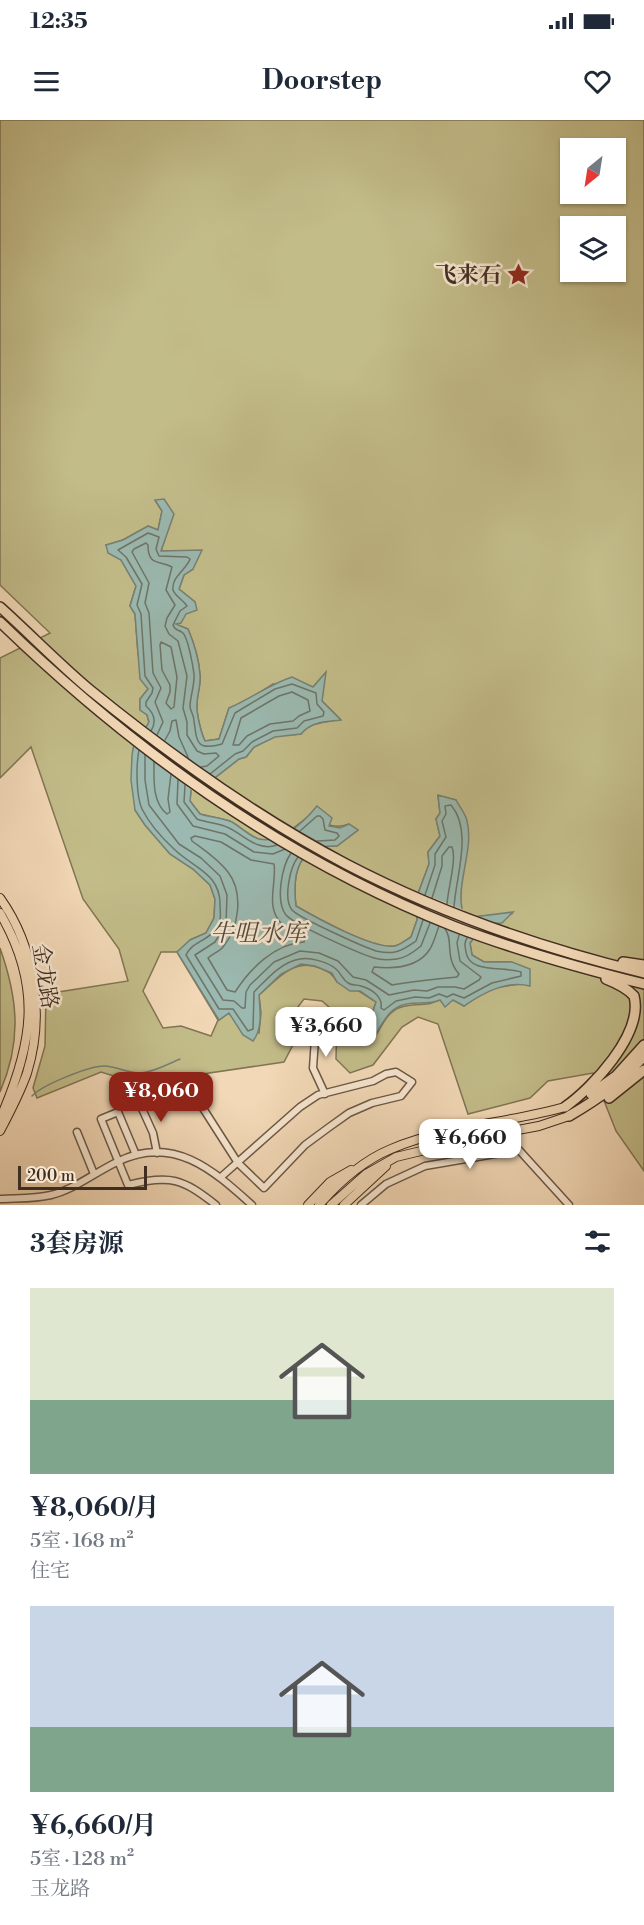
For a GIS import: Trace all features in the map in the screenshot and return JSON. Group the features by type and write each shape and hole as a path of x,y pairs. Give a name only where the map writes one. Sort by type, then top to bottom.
{"highway":[{"path":"0,607 89,689 186,764 275,824 347,864 402,890 567,958 644,984"},
{"path":"0,622 115,726 200,790 342,875 452,925 502,944 644,973"},
{"path":"567,958 644,965"},
{"path":"567,958 619,985 634,996 641,1013 640,1024 630,1046 615,1066 567,1111"},
{"path":"567,1111 604,1086 644,1045"},
{"path":"567,1111 611,1090 644,1056"},
{"path":"567,1111 595,1106 609,1098 644,1070"}],"main road":[{"name":"金龙路","path":"0,898 22,939 33,976 36,1012 33,1044 27,1071 0,1131"},
{"name":"金龙路","path":"0,913 8,926 20,959 27,989 29,1016 27,1043 20,1069 0,1119"},
{"path":"332,1205 366,1174 396,1157 475,1138 539,1126 567,1111"},
{"path":"308,1205 336,1177 390,1149 429,1137 567,1111"},
{"path":"344,1205 396,1157"},
{"path":"319,1205 338,1184 361,1166"}],"street":[{"path":"316,1024 313,1068 325,1094"},
{"path":"199,1102 238,1163 264,1188 305,1145 328,1128 349,1113 372,1103 401,1096 412,1082 396,1072 386,1074 373,1082 355,1084 318,1095 300,1107 238,1163 221,1178"},
{"path":"139,1102 153,1133 157,1153"},
{"path":"136,1155 118,1112 101,1119 128,1185 146,1180 178,1181 192,1186 216,1205"},
{"path":"77,1132 94,1174"},
{"path":"361,1205 386,1184 425,1166 519,1149 568,1205"},
{"path":"0,1199 38,1201 67,1190 118,1161 136,1155 168,1153 191,1159 221,1178 252,1205"}],"shaded area":[{"path":"0,120 644,120 644,1171 616,1131 593,1073 548,1081 530,1098 468,1114 438,1024 418,1017 402,1027 373,1065 350,1073 336,1059 337,1014 322,1001 304,999 294,1012 296,1039 284,1062 189,1076 156,1089 101,1072 37,1098 33,1088 45,1046 46,994 128,981 119,949 83,899 31,747 0,778 0,658 50,633 0,585","holes":["155,500 173,514 161,551 176,551 193,569 184,575 179,589 195,602 175,624 188,629 199,663 197,712 205,741 219,739 229,708 245,702 273,684 313,687 325,674 322,701 340,719 314,725 301,734 275,736 254,747 246,757 239,759 212,780 192,780 190,801 200,814 230,821 257,839 272,841 309,816 333,826 349,824 358,830 337,846 324,847 306,855 300,863 295,882 296,906 359,938 385,946 395,946 411,937 417,920 419,891 429,864 428,852 440,836 436,819 440,813 438,796 456,800 460,908 465,918 513,913 482,927 470,943 472,955 484,962 511,962 520,984 494,988 464,1006 447,999 429,1004 400,1007 390,1014 375,1037 363,1040 376,1002 359,991 337,982 326,971 311,965 302,965 286,972 259,995 261,1013 259,1033 229,1013 219,1020 190,940 206,933 214,918 215,899 210,885 193,869 170,854 135,810 145,729 149,722 147,715 140,709 140,699 148,689 138,654 135,614 130,606 136,586 121,560 106,545 123,540 148,526 158,530 162,511","161,952 177,952 218,1020 211,1036 181,1026 163,1028 143,991"]},
{"path":"0,948 11,985 15,1020 12,1055 0,1092"}],"water":[{"name":"牛咀水库","path":"164,499 174,514 161,551 202,550 193,569 184,575 179,589 195,602 197,610 186,614 181,623 176,624 188,629 197,658 200,679 197,712 205,741 219,739 229,708 292,677 313,687 326,672 322,701 341,720 314,724 301,734 275,737 254,747 246,757 239,759 212,780 192,780 190,801 200,814 232,822 259,839 267,840 284,835 306,819 317,806 332,818 329,826 340,828 349,824 358,830 337,846 324,847 306,855 300,863 295,882 296,906 359,938 385,946 395,946 411,937 417,920 419,891 429,864 428,852 440,836 436,819 440,813 438,795 456,800 466,818 469,833 461,895 465,918 513,912 502,923 491,924 480,931 470,943 472,955 484,962 512,962 530,969 530,986 504,986 487,992 464,1006 453,1000 445,1007 440,1000 403,1005 389,1014 369,1044 363,1040 376,1002 360,991 350,991 337,982 332,973 315,966 301,964 281,974 259,995 260,1025 253,1041 243,1035 229,1013 219,1020 177,952 190,940 206,933 214,918 215,899 210,885 193,869 170,854 135,810 131,780 132,755 135,738 149,722 147,715 140,710 140,699 148,689 140,679 135,614 130,606 136,586 121,560 108,553 106,545 123,540 148,526 158,530 162,511 155,500"}],"pier":[{"path":"144,726 218,779 212,783 195,783 194,792 131,743 133,736"},
{"path":"416,891 464,910 466,915 472,914 502,926 484,929 476,940 414,914"}],"waterway":[{"path":"32,1096 55,1082 97,1067 109,1066 141,1073 180,1059"}],"place":[{"name":"飞来石","path":"519,274"}]}
